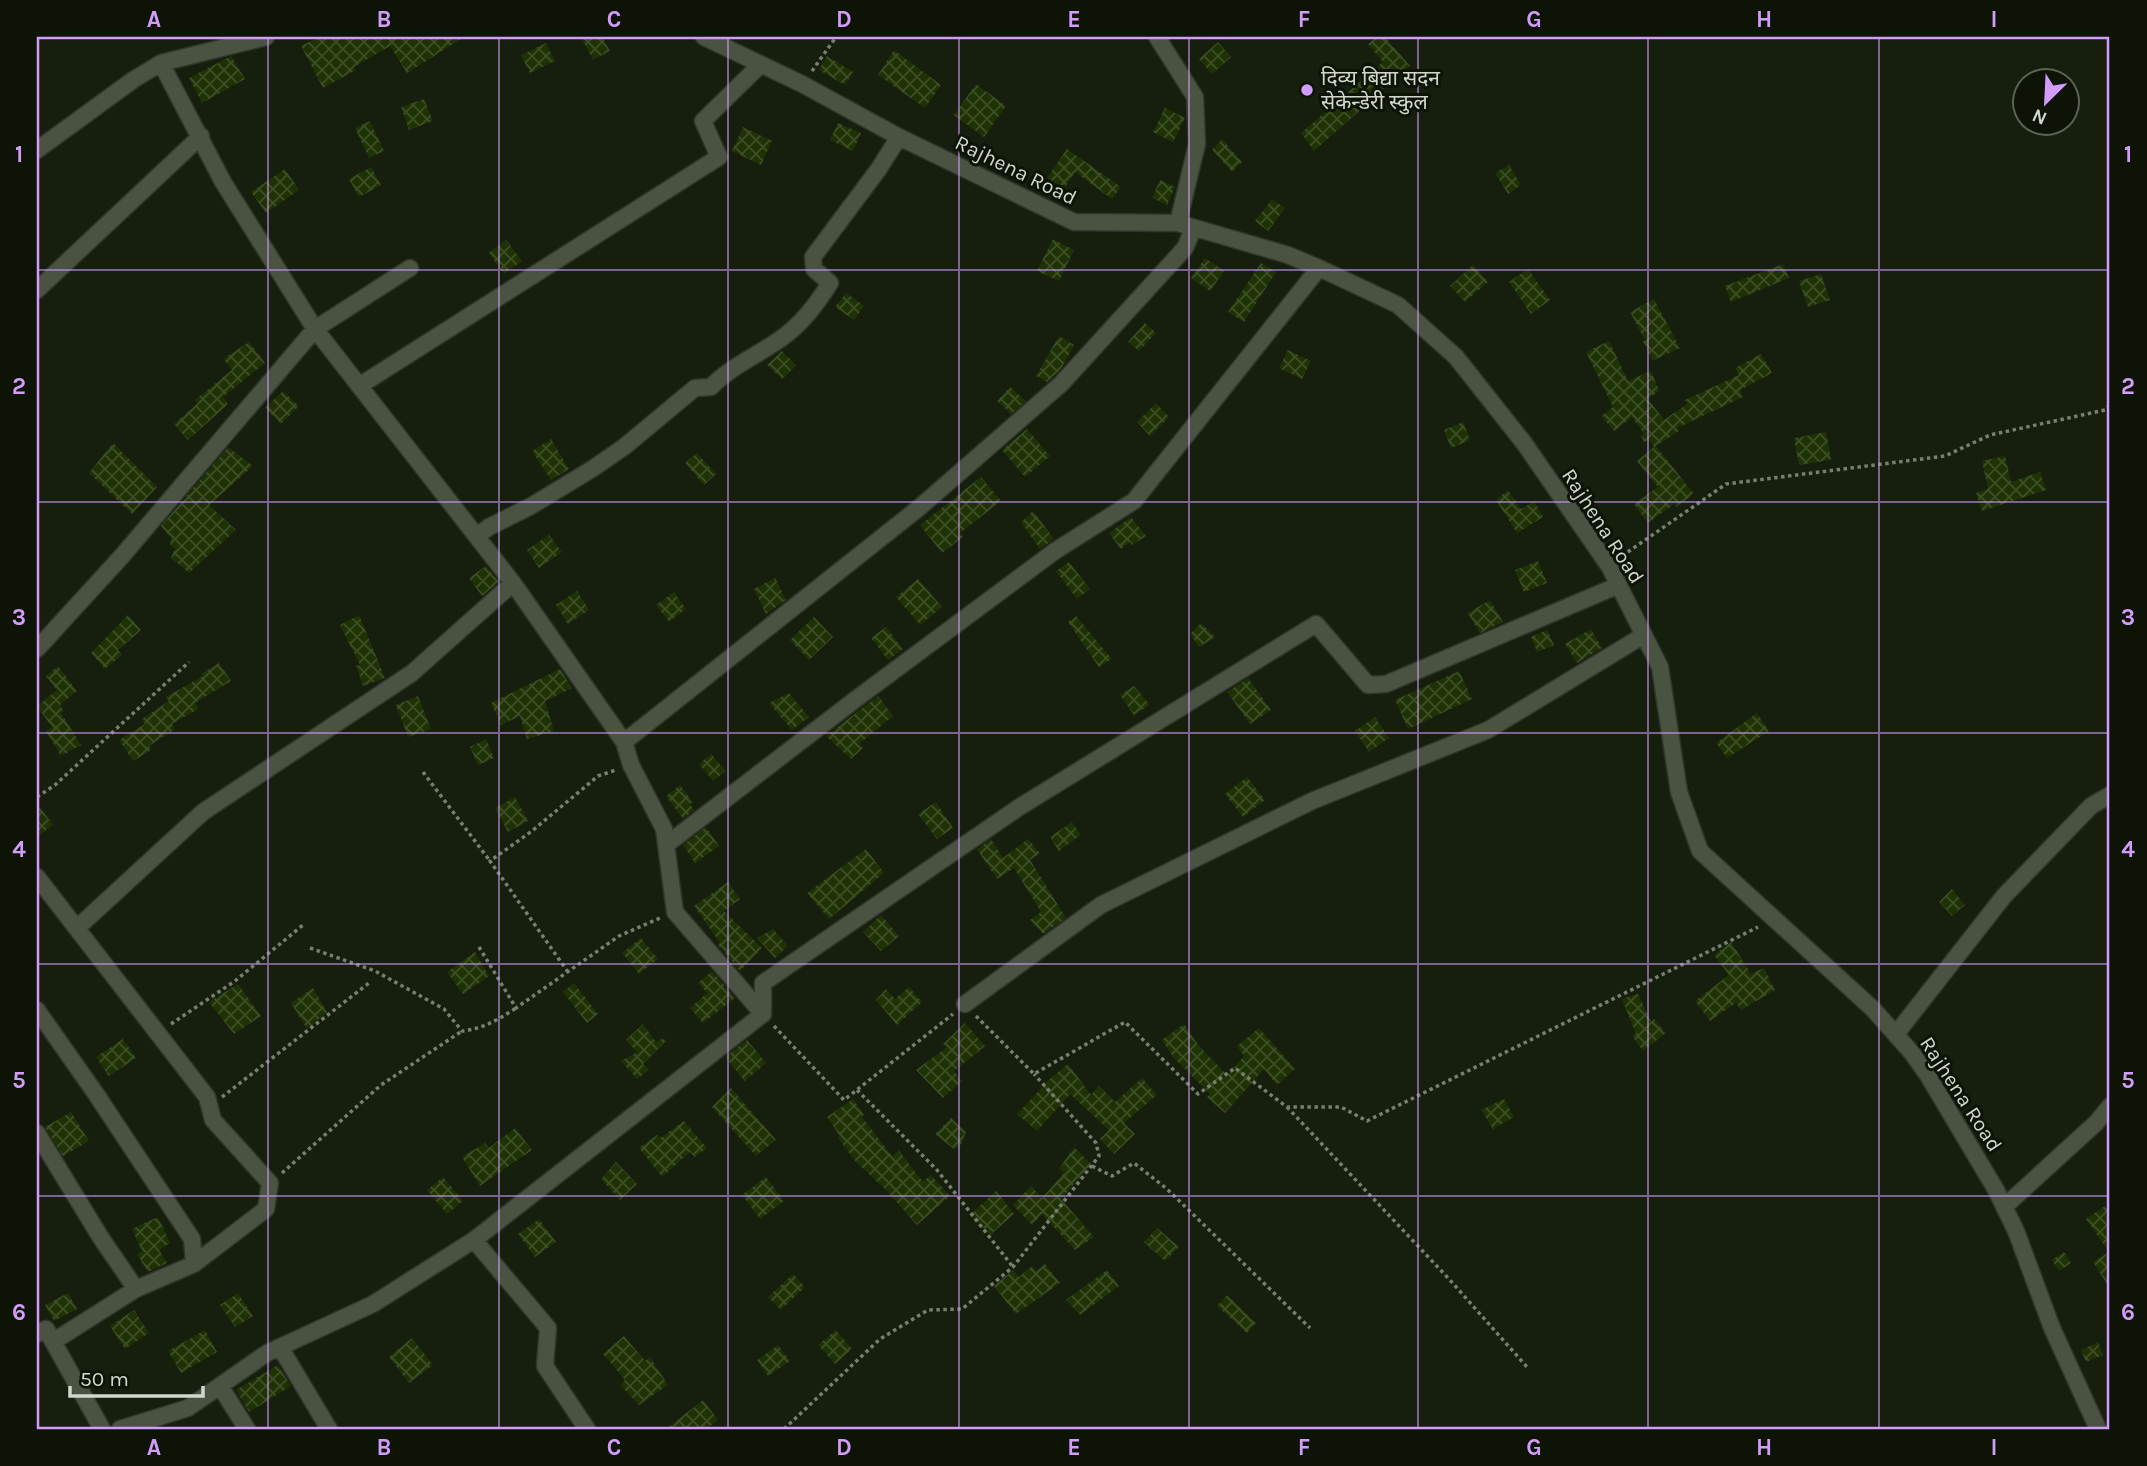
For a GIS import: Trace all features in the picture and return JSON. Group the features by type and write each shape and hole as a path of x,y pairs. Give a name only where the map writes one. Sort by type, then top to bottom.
{"street":[{"path":"37,150 133,80 161,63 266,37"},
{"name":"Rajhena Road","path":"704,37 802,84 899,137 1074,222 1185,226 1288,254 1398,305 1456,357 1524,443 1609,566 1660,667 1679,792 1700,851 1873,1009 1896,1034 1933,1084 2004,1206 2030,1264 2052,1328 2098,1429"},
{"path":"624,743 920,507 1061,384 1185,248 1185,226 1197,144 1195,97 1157,37"},
{"path":"161,63 223,182 315,329 513,583 624,743 631,765 664,830 675,912 763,1014"},
{"path":"359,386 719,156 703,121 761,65"},
{"path":"37,290 201,136"},
{"path":"477,536 592,469 624,447 695,388 711,387 722,376 781,339 810,314 830,283 814,269 813,257 878,170 899,137"},
{"path":"37,649 122,556 315,329 411,268"},
{"path":"666,845 1055,551 1134,501 1319,268"},
{"path":"77,928 203,812 412,673 513,583"},
{"path":"763,1014 763,983 1018,808 1316,624 1368,685 1386,684 1619,585"},
{"path":"965,1004 1101,905 1312,801 1488,730 1644,635"},
{"path":"1896,1034 2004,896 2091,806 2110,795"},
{"path":"37,877 207,1097 213,1119 270,1183 266,1209 194,1264 136,1289 54,1341"},
{"path":"37,1010 192,1239 194,1264"},
{"path":"120,1429 188,1408 267,1353 373,1304 474,1240 763,1014"},
{"path":"2004,1206 2096,1123 2110,1106"},
{"path":"37,1133 101,1238 136,1289"},
{"path":"474,1240 548,1328 545,1366 587,1429"},
{"path":"37,1334 46,1329 103,1429"},
{"path":"280,1347 329,1429"},
{"path":"220,1386 247,1429"}],"path":[{"path":"802,84 836,37"},
{"path":"1609,566 1726,484 1945,456 1990,435 2105,410 2110,405"},
{"path":"37,797 55,785 188,662"},
{"path":"490,861 532,831 598,776 631,765"},
{"path":"423,772 568,972"},
{"path":"270,1183 381,1085 462,1031 495,1022 619,936 675,912"},
{"path":"1287,1107 1341,1107 1367,1121 1775,918"},
{"path":"158,1033 235,981 303,925"},
{"path":"479,947 516,1008"},
{"path":"310,948 376,971 444,1009 462,1031"},
{"path":"210,1107 369,983"},
{"path":"763,1014 844,1100 965,1004 1034,1074 1096,1143 1099,1156 1013,1267 962,1309 928,1310 880,1339 784,1429"},
{"path":"1034,1074 1125,1022 1198,1094 1235,1068 1287,1107 1449,1279 1527,1367"},
{"path":"857,1090 937,1170 1013,1267"},
{"path":"1091,1166 1112,1176 1134,1163 1167,1189 1310,1328"}],"building":[{"path":"319,37 464,37 407,73 390,46 354,67 356,70 323,88 301,46"},
{"path":"581,37 602,37 610,51 593,60"},
{"path":"1377,37 1385,37 1410,66 1314,151 1301,133 1383,62 1368,44"},
{"path":"1218,42 1231,57 1212,74 1199,59"},
{"path":"546,43 555,61 530,73 521,55"},
{"path":"894,50 941,85 925,108 878,75"},
{"path":"231,56 245,79 202,103 189,78"},
{"path":"827,56 853,72 845,85 819,70"},
{"path":"976,84 1006,106 984,137 954,115"},
{"path":"424,99 433,121 409,130 401,107"},
{"path":"1165,108 1185,118 1173,142 1153,132"},
{"path":"370,121 384,151 369,158 355,128"},
{"path":"838,123 861,133 853,151 830,140"},
{"path":"743,127 772,141 761,165 732,151"},
{"path":"1222,139 1242,162 1232,172 1212,150"},
{"path":"1067,149 1121,187 1112,199 1075,172 1064,189 1047,178"},
{"path":"1509,165 1521,185 1508,194 1495,173"},
{"path":"371,167 381,185 359,197 349,179"},
{"path":"285,169 299,190 266,213 251,192"},
{"path":"1160,180 1175,187 1167,205 1152,198"},
{"path":"1272,199 1285,208 1268,231 1255,221"},
{"path":"1053,239 1074,250 1059,281 1037,271"},
{"path":"506,240 522,261 504,274 489,253"},
{"path":"1205,258 1224,271 1210,291 1191,278"},
{"path":"1261,263 1276,272 1244,322 1228,312"},
{"path":"1783,264 1789,278 1731,302 1725,286"},
{"path":"1473,265 1488,282 1465,302 1450,286"},
{"path":"1528,269 1550,300 1531,314 1509,282"},
{"path":"1821,274 1830,300 1808,307 1799,281"},
{"path":"846,293 864,306 854,320 835,307"},
{"path":"1654,299 1680,348 1652,361 1643,341 1645,340 1630,312"},
{"path":"1145,323 1156,333 1139,351 1128,342"},
{"path":"1059,336 1074,345 1061,369 1047,382 1036,376"},
{"path":"1609,341 1628,381 1651,371 1659,391 1648,399 1664,420 1687,404 1685,400 1739,375 1735,368 1761,354 1772,373 1740,390 1743,397 1677,428 1679,431 1656,446 1694,494 1676,507 1674,504 1648,523 1634,504 1658,487 1637,461 1654,447 1649,440 1644,442 1641,436 1644,434 1632,417 1614,431 1601,416 1613,407 1586,352"},
{"path":"249,342 265,363 223,397 228,404 188,440 174,424 198,403 195,400 232,370 223,359"},
{"path":"1288,350 1311,361 1302,379 1279,368"},
{"path":"782,351 796,365 782,379 767,365"},
{"path":"1010,387 1026,401 1011,414 997,401"},
{"path":"283,391 299,406 281,424 265,408"},
{"path":"1156,403 1169,417 1150,436 1137,422"},
{"path":"1463,422 1470,440 1451,448 1444,430"},
{"path":"1027,429 1050,456 1025,477 1002,450"},
{"path":"1826,432 1831,460 1799,465 1794,438"},
{"path":"551,439 569,469 551,480 532,451"},
{"path":"113,443 157,487 132,514 89,473"},
{"path":"228,447 253,466 209,505 236,530 189,573 171,558 175,548 170,545 171,538 161,526"},
{"path":"697,453 716,474 704,485 685,463"},
{"path":"2005,456 2011,482 2040,472 2046,490 1982,511 1976,493 1988,489 1982,461"},
{"path":"981,477 1001,501 960,533 963,537 942,553 920,525"},
{"path":"1508,490 1521,509 1534,501 1543,517 1517,533 1496,500"},
{"path":"1033,511 1054,539 1040,549 1021,522"},
{"path":"1131,517 1146,536 1121,549 1109,533"},
{"path":"549,535 562,552 539,568 527,550"},
{"path":"1538,561 1547,583 1524,592 1515,570"},
{"path":"1069,562 1090,589 1077,599 1056,571"},
{"path":"486,566 499,582 482,596 469,578"},
{"path":"775,578 786,600 766,614 754,589"},
{"path":"918,579 942,607 920,625 896,597"},
{"path":"577,591 589,610 568,624 556,605"},
{"path":"674,592 686,609 669,622 656,605"},
{"path":"1490,600 1503,622 1480,633 1468,613"},
{"path":"128,615 141,630 118,650 122,655 105,669 91,653"},
{"path":"359,615 385,678 363,686 356,666 360,665 340,625"},
{"path":"1076,616 1112,659 1099,667 1068,622"},
{"path":"814,617 833,637 809,660 790,640"},
{"path":"1201,623 1215,637 1199,647 1190,634"},
{"path":"886,627 903,649 888,660 871,638"},
{"path":"1591,629 1602,648 1577,663 1565,644"},
{"path":"1547,630 1554,645 1537,652 1531,637"},
{"path":"219,663 231,681 195,703 198,709 172,724 175,729 149,746 151,750 133,761 119,740 145,724 142,719 169,701 166,697 203,676 201,674"},
{"path":"58,666 77,691 60,705 64,711 61,713 81,745 61,756 46,731 52,727 37,706 57,690 46,676"},
{"path":"560,669 572,688 545,701 554,731 527,739 520,716 501,725 491,703"},
{"path":"1459,671 1472,699 1408,729 1395,700"},
{"path":"1248,678 1271,710 1250,724 1227,692"},
{"path":"1134,686 1150,705 1134,715 1120,695"},
{"path":"789,693 809,717 792,730 769,703"},
{"path":"418,696 431,729 408,737 396,705"},
{"path":"878,696 893,716 859,744 863,748 851,759 826,736"},
{"path":"1757,713 1769,731 1727,758 1716,743"},
{"path":"1375,717 1389,738 1369,752 1355,731"},
{"path":"486,739 494,758 478,765 470,747"},
{"path":"711,754 726,771 713,781 699,764"},
{"path":"1247,777 1265,800 1243,817 1225,794"},
{"path":"680,785 693,802 690,804 694,810 683,819 666,796"},
{"path":"515,797 528,821 508,832 495,808"},
{"path":"936,802 953,828 937,839 918,814"},
{"path":"37,803 53,825 37,837"},
{"path":"1072,822 1081,835 1059,851 1050,837"},
{"path":"706,827 719,846 695,863 683,845"},
{"path":"991,839 1003,858 1028,839 1040,853 1030,860 1066,918 1043,934 1030,920 1041,912 1014,868 997,879 977,849"},
{"path":"866,849 884,873 829,919 807,893"},
{"path":"728,882 740,899 724,911 762,948 740,971 718,945 720,943 694,906"},
{"path":"1952,889 1965,905 1952,916 1939,902"},
{"path":"881,915 899,936 881,951 863,932"},
{"path":"773,929 788,946 775,958 757,938"},
{"path":"641,938 658,959 639,974 622,953"},
{"path":"1731,942 1751,974 1764,968 1775,990 1741,1010 1736,1003 1710,1021 1695,1001 1729,975 1714,955"},
{"path":"475,952 489,976 463,994 447,972"},
{"path":"712,971 735,998 703,1023 690,1008 707,993 698,983"},
{"path":"574,983 598,1014 587,1023 563,992"},
{"path":"238,984 261,1016 234,1034 209,1002"},
{"path":"909,987 922,1002 897,1025 876,1000 886,989 895,999"},
{"path":"313,988 327,1012 307,1029 291,1003"},
{"path":"1638,994 1651,1022 1654,1019 1666,1033 1643,1051 1632,1036 1636,1034 1622,999"},
{"path":"965,1023 985,1046 954,1071 962,1081 943,1098 916,1070 947,1047 943,1044"},
{"path":"643,1024 656,1042 664,1038 666,1041 643,1064 649,1070 637,1079 621,1061 637,1052 626,1040"},
{"path":"1184,1024 1198,1045 1227,1075 1244,1056 1237,1046 1259,1028 1295,1069 1277,1085 1264,1069 1225,1113 1207,1097 1210,1094 1173,1057 1162,1040"},
{"path":"123,1039 136,1058 109,1076 96,1057"},
{"path":"747,1040 766,1063 745,1081 725,1057"},
{"path":"1068,1064 1091,1095 1099,1086 1115,1102 1142,1078 1157,1095 1124,1123 1135,1134 1114,1154 1100,1139 1109,1130 1070,1094 1037,1131 1017,1114"},
{"path":"731,1088 776,1140 756,1156 712,1107"},
{"path":"853,1099 864,1115 862,1117 892,1156 899,1151 923,1182 931,1175 950,1196 917,1225 856,1162 838,1138 840,1136 827,1117"},
{"path":"1504,1099 1514,1117 1493,1129 1481,1110"},
{"path":"71,1112 89,1141 63,1156 45,1127"},
{"path":"951,1118 966,1132 959,1149 954,1149 935,1134"},
{"path":"684,1121 707,1148 695,1157 690,1152 662,1177 639,1148 657,1135 660,1138"},
{"path":"515,1128 532,1150 480,1186 462,1157 485,1143 489,1148"},
{"path":"1074,1147 1091,1164 1061,1199 1094,1237 1075,1250 1042,1214 1032,1225 1013,1205 1031,1186 1042,1198 1064,1173 1059,1169"},
{"path":"616,1162 637,1184 620,1200 601,1179"},
{"path":"443,1177 463,1201 447,1214 427,1190"},
{"path":"766,1177 784,1201 760,1219 742,1195"},
{"path":"996,1191 1014,1214 990,1235 970,1215"},
{"path":"2105,1206 2110,1213 2110,1289 2093,1262 2109,1252 2086,1219"},
{"path":"158,1217 170,1243 159,1250 167,1263 148,1272 137,1254 142,1251 132,1229"},
{"path":"539,1219 556,1242 535,1257 518,1234"},
{"path":"1157,1228 1179,1247 1165,1261 1144,1242"},
{"path":"2064,1252 2071,1263 2059,1271 2052,1260"},
{"path":"1045,1264 1060,1283 1016,1314 994,1286 1013,1270 1019,1277 1032,1266 1036,1271"},
{"path":"1107,1270 1119,1286 1080,1315 1066,1300"},
{"path":"793,1274 805,1287 781,1310 768,1297"},
{"path":"68,1293 77,1309 54,1321 45,1305"},
{"path":"238,1293 253,1316 235,1327 220,1305"},
{"path":"1227,1295 1256,1323 1247,1333 1217,1306"},
{"path":"134,1310 149,1333 125,1349 110,1326"},
{"path":"205,1330 217,1352 181,1373 168,1351"},
{"path":"836,1330 852,1349 835,1364 818,1345"},
{"path":"624,1336 645,1361 650,1357 668,1385 639,1405 620,1385 625,1380 603,1354"},
{"path":"412,1338 433,1365 409,1383 389,1357"},
{"path":"2098,1342 2103,1355 2086,1362 2081,1350"},
{"path":"778,1345 790,1361 768,1376 757,1360"},
{"path":"278,1365 291,1386 249,1412 236,1390"},
{"path":"703,1400 718,1420 706,1429 666,1429"}],"place":[{"name":"दिव्य बिद्या सदन सेकेन्डेरी स्कुल","path":"1307,90"}]}
